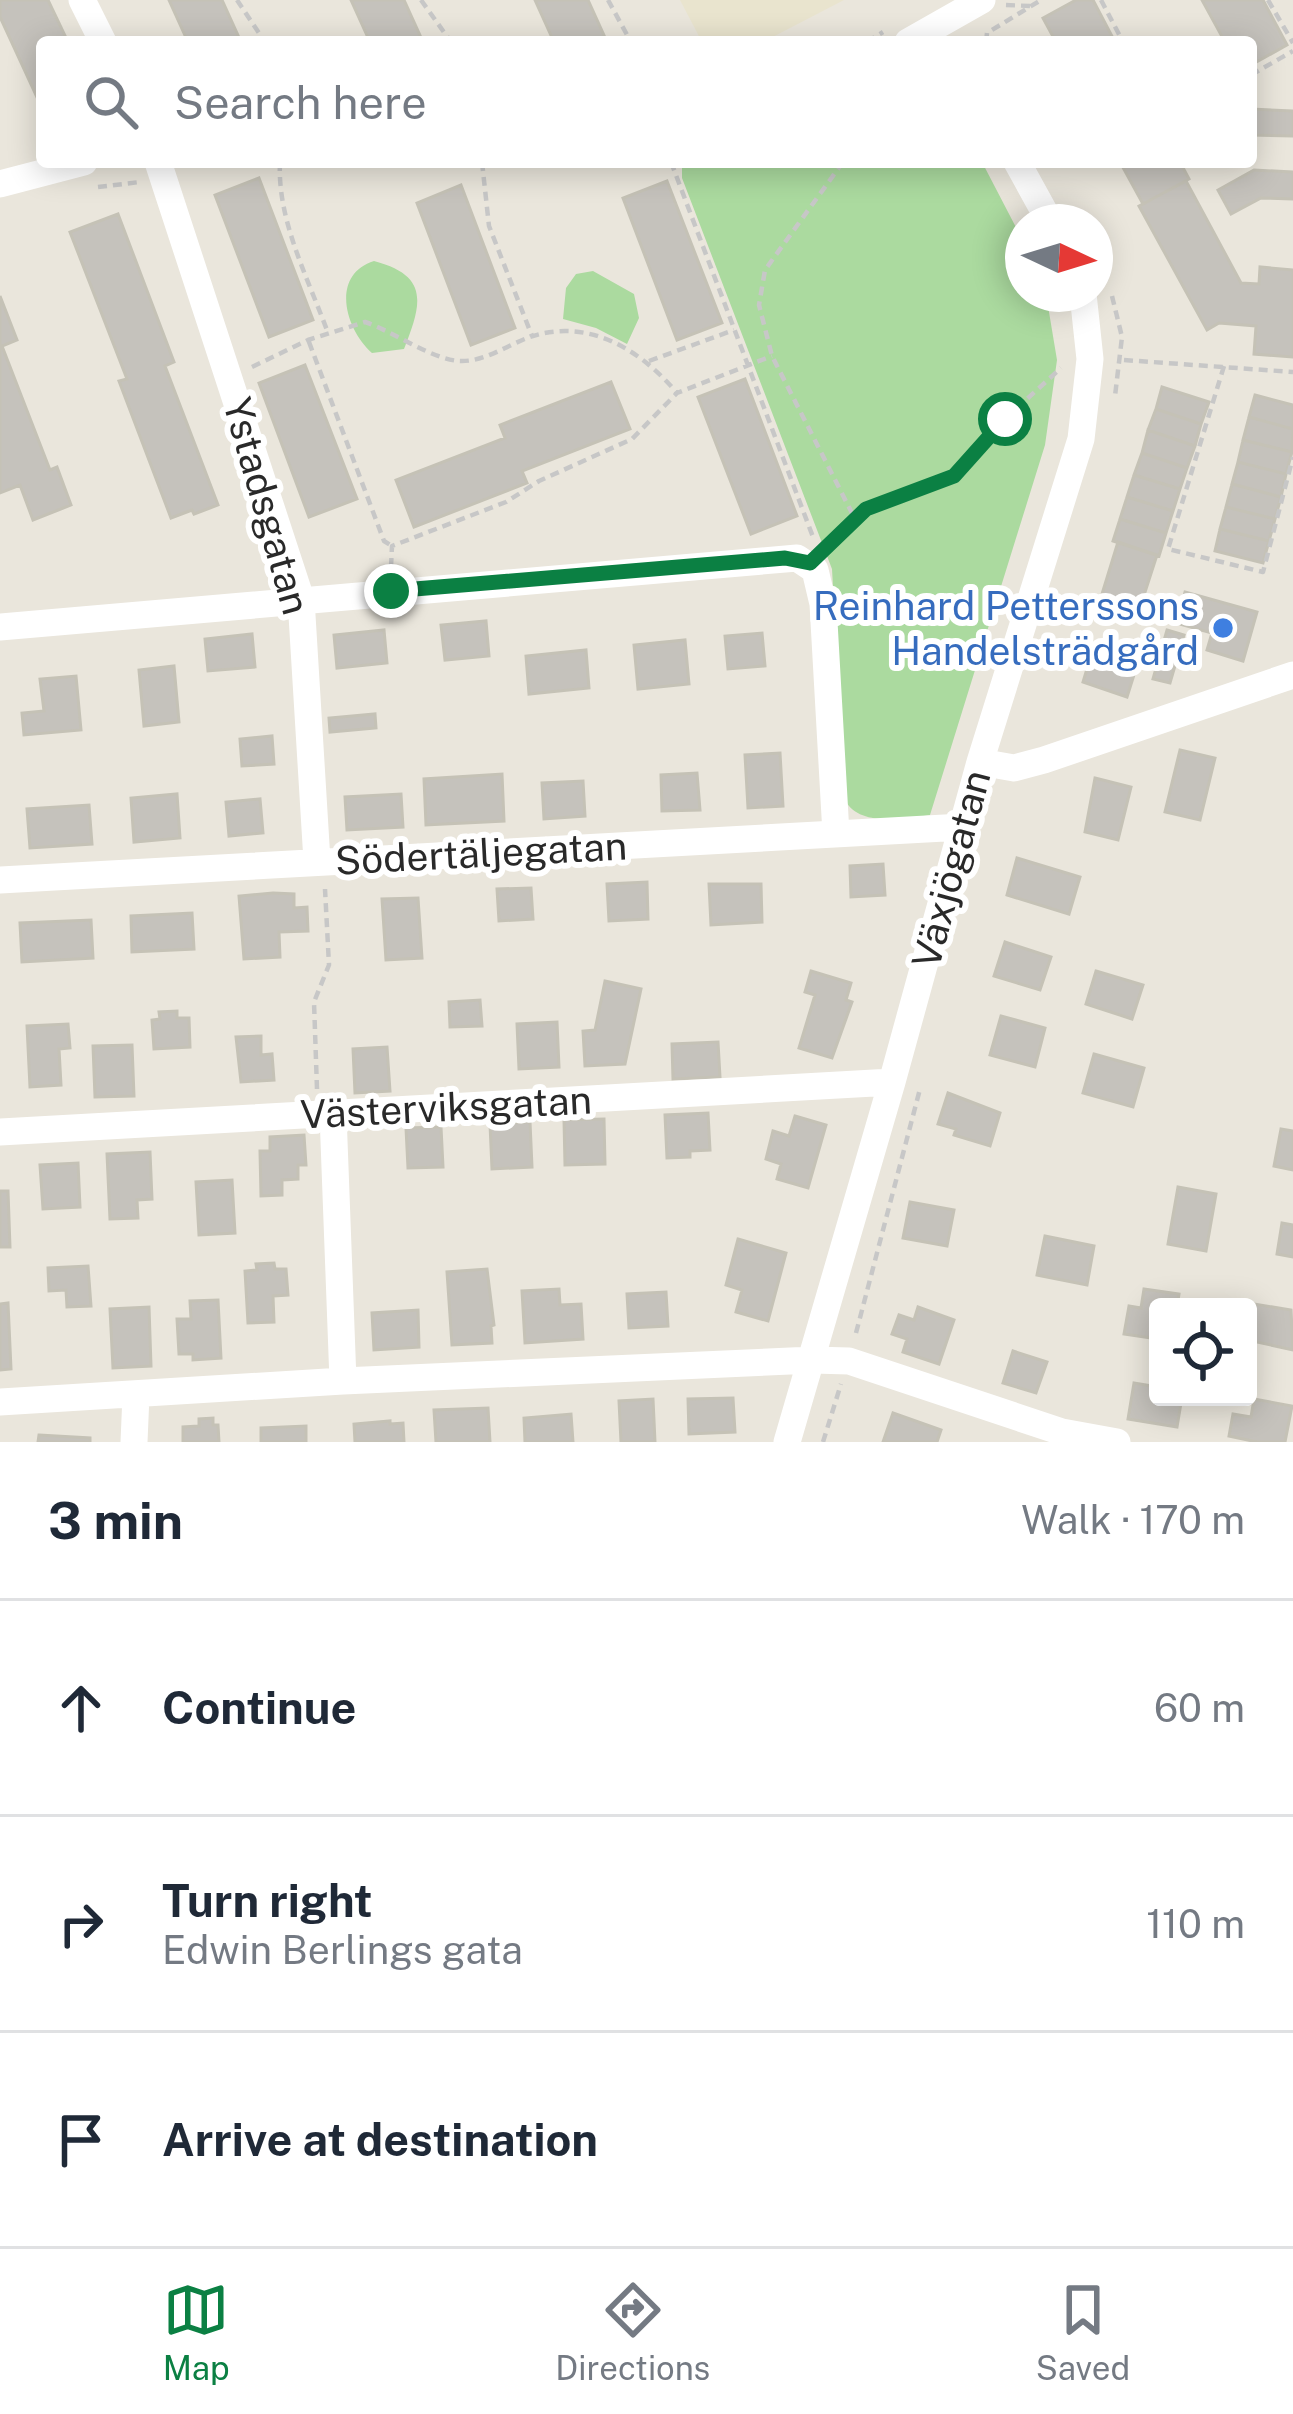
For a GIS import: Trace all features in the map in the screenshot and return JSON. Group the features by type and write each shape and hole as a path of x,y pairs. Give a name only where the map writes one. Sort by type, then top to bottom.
{"street":[{"path":"82,0 100,36"},
{"path":"945,33 982,0"},
{"path":"0,184 61,168"},
{"name":"Ystadsgatan","path":"160,168 301,599 317,861"},
{"path":"1020,168 1040,204"},
{"name":"Växjögatan","path":"787,1442 980,762 1081,439 1090,359 1085,312"},
{"path":"0,627 785,558 805,560 815,570 823,604 836,834"},
{"path":"980,762 1014,768 1044,760 1293,675"},
{"name":"Södertäljegatan","path":"0,880 963,827"},
{"name":"Västerviksgatan","path":"0,1132 892,1082"},
{"path":"325,1114 343,1381"},
{"path":"0,1402 343,1381 849,1361 1062,1432 1118,1442"},
{"path":"134,1442 136,1395"}],"path":[{"path":"237,0 261,36"},
{"path":"421,0 447,36"},
{"path":"608,0 628,36"},
{"path":"987,36 1041,0"},
{"path":"1101,0 1120,36"},
{"path":"1257,71 1293,47 1268,0"},
{"path":"280,168 283,210 328,333"},
{"path":"482,168 489,226 532,336"},
{"path":"673,168 820,554 854,517 954,476 1065,363 1090,359 1293,372"},
{"path":"839,168 765,270 759,305 772,356 854,517"},
{"path":"230,379 308,340 365,322 456,361 480,358 532,336 581,331 608,339 649,362 677,393"},
{"path":"649,362 734,330"},
{"path":"308,340 363,491 392,547"},
{"path":"392,547 506,502 539,481 632,440 677,393 772,356"},
{"path":"1224,366 1168,549 1263,572 1293,457"},
{"path":"391,591 392,547"},
{"path":"317,861 324,876 329,965 314,1002 325,1114"}],"shaded area":[{"path":"680,0 844,0 775,36 699,36"}],"green space":[{"path":"682,168 985,168 1005,206 1005,312 1049,312 1057,360 1045,445 930,815 871,818 845,800 832,569"},
{"path":"374,261 405,275 417,294 404,349 372,353 349,317 346,303 351,278"},
{"path":"593,271 634,294 639,318 627,344 596,328 563,319 566,288 576,274"}],"building":[{"path":"0,0 48,0 65,36 36,36 36,95 0,17"},
{"path":"169,0 222,0 238,36 185,36"},
{"path":"351,0 404,0 420,36 367,36"},
{"path":"535,0 588,0 604,36 551,36"},
{"path":"1076,0 1093,0 1112,36 1053,36 1043,18"},
{"path":"1202,0 1263,0 1287,45 1257,62 1257,36 1222,36"},
{"path":"1257,109 1293,111 1293,136 1257,135"},
{"path":"1123,168 1183,168 1189,179 1143,204"},
{"path":"1254,170 1293,172 1293,199 1261,198 1231,214 1218,190"},
{"path":"259,178 313,320 269,337 215,195"},
{"path":"667,181 722,323 677,340 623,198"},
{"path":"1186,181 1241,283 1259,284 1260,267 1293,270 1293,357 1254,354 1256,326 1219,323 1207,330 1139,206"},
{"path":"461,185 515,328 471,345 417,203"},
{"path":"118,214 174,362 165,366 218,505 194,514 192,510 171,518 119,381 127,379 70,232"},
{"path":"0,296 17,340 2,346 50,470 57,467 71,505 33,520 20,485 0,493"},
{"path":"305,365 357,499 309,517 259,383"},
{"path":"745,379 797,516 751,534 698,397"},
{"path":"611,382 630,429 522,471 527,483 414,527 396,480 505,438 500,425"},
{"path":"1162,387 1209,402 1201,424 1156,409"},
{"path":"1255,395 1293,405 1293,429 1249,417"},
{"path":"1156,409 1201,424 1195,446 1148,430"},
{"path":"1249,417 1293,429 1292,452 1243,440"},
{"path":"1148,430 1195,446 1187,468 1142,453"},
{"path":"1243,440 1292,452 1286,474 1238,462"},
{"path":"1142,453 1187,468 1180,489 1134,475"},
{"path":"1238,462 1286,474 1281,497 1232,484"},
{"path":"1134,475 1180,489 1173,511 1127,497"},
{"path":"1232,484 1281,497 1275,519 1226,507"},
{"path":"1127,497 1173,511 1166,533 1120,519"},
{"path":"1226,507 1275,519 1269,541 1220,529"},
{"path":"1120,519 1166,533 1159,556 1113,541"},
{"path":"1220,529 1269,541 1263,563 1215,551"},
{"path":"1118,542 1157,555 1136,620 1098,607"},
{"name":"Reinhard Petterssons Handelsträdgård","path":"1185,592 1257,612 1243,661 1207,650 1212,633 1176,623"},
{"path":"486,621 489,656 445,660 441,625"},
{"path":"384,630 387,663 337,668 334,635"},
{"path":"1167,630 1184,635 1170,683 1153,679"},
{"path":"762,633 765,666 728,669 725,636"},
{"path":"252,634 255,667 208,671 205,639"},
{"path":"685,640 689,684 638,689 634,645"},
{"path":"1108,648 1139,659 1127,697 1083,682 1090,659 1103,663"},
{"path":"586,650 589,688 529,694 526,656"},
{"path":"174,666 179,722 144,726 139,670"},
{"path":"76,676 81,730 24,735 22,713 44,711 40,679"},
{"path":"375,714 376,728 330,732 329,718"},
{"path":"272,736 274,764 242,766 240,739"},
{"path":"1180,750 1215,758 1200,820 1165,812"},
{"path":"780,753 783,806 748,808 745,755"},
{"path":"697,773 700,810 662,811 661,775"},
{"path":"502,774 504,821 426,825 424,779"},
{"path":"1095,778 1131,787 1118,840 1085,832"},
{"path":"583,781 585,816 544,819 542,783"},
{"path":"177,794 180,838 134,842 131,798"},
{"path":"401,794 403,827 347,830 345,797"},
{"path":"260,799 263,833 229,836 226,802"},
{"path":"89,805 92,844 30,848 27,809"},
{"path":"1017,858 1080,877 1069,914 1007,895"},
{"path":"883,864 885,895 851,897 850,866"},
{"path":"647,882 648,919 609,921 607,884"},
{"path":"709,884 761,884 762,922 711,925"},
{"path":"531,888 533,919 499,921 497,889"},
{"path":"294,894 294,908 307,907 308,931 279,932 280,957 244,959 239,896"},
{"path":"418,898 422,958 386,960 382,899"},
{"path":"192,913 194,949 132,952 131,916"},
{"path":"91,920 93,958 22,962 20,923"},
{"path":"1005,942 1051,957 1040,990 994,976"},
{"path":"811,971 851,983 846,1000 852,1002 832,1058 799,1048 815,995 805,992"},
{"path":"1096,971 1143,985 1132,1019 1086,1004"},
{"path":"605,981 641,989 625,1064 585,1066 583,1031 595,1030"},
{"path":"480,1000 482,1026 450,1027 449,1002"},
{"path":"177,1011 177,1018 189,1018 190,1047 154,1049 152,1020 160,1019 159,1012"},
{"path":"1001,1016 1045,1028 1035,1067 990,1055"},
{"path":"557,1022 559,1067 519,1069 517,1024"},
{"path":"68,1024 70,1048 59,1049 61,1085 30,1087 27,1026"},
{"path":"261,1036 261,1055 272,1054 274,1080 241,1082 236,1037"},
{"path":"718,1042 720,1077 673,1079 672,1044"},
{"path":"132,1045 134,1096 95,1097 93,1046"},
{"path":"387,1047 390,1091 355,1093 353,1049"},
{"path":"1094,1054 1144,1068 1133,1107 1083,1093"},
{"path":"948,1093 1000,1113 990,1146 954,1135 956,1129 938,1124"},
{"path":"708,1113 710,1150 667,1158 665,1115"},
{"path":"795,1116 826,1125 808,1188 777,1179 781,1164 766,1159 773,1131 789,1136"},
{"path":"604,1119 605,1164 565,1165 564,1120"},
{"path":"530,1122 532,1167 492,1169 490,1124"},
{"path":"441,1127 443,1167 408,1168 406,1128"},
{"path":"1281,1129 1293,1131 1293,1170 1274,1166"},
{"path":"304,1135 306,1165 298,1165 298,1179 282,1180 282,1195 261,1196 260,1151 270,1151 270,1137"},
{"path":"150,1152 152,1199 137,1200 138,1218 110,1219 107,1154"},
{"path":"78,1163 80,1207 43,1209 40,1165"},
{"path":"232,1180 235,1233 199,1235 196,1182"},
{"path":"1178,1187 1216,1194 1206,1251 1168,1244"},
{"path":"0,1191 8,1191 10,1247 0,1247"},
{"path":"910,1202 954,1210 947,1246 903,1238"},
{"path":"1282,1223 1293,1225 1293,1257 1277,1254"},
{"path":"1045,1236 1094,1246 1087,1285 1037,1275"},
{"path":"738,1239 786,1253 768,1321 736,1312 742,1290 726,1285"},
{"path":"274,1263 275,1269 286,1269 288,1295 273,1296 274,1322 248,1323 245,1271 257,1270 256,1264"},
{"path":"88,1266 91,1306 67,1307 66,1290 49,1291 48,1268"},
{"path":"487,1269 492,1343 452,1345 447,1272"},
{"path":"559,1289 560,1305 581,1304 583,1339 525,1343 522,1291"},
{"path":"1144,1289 1179,1294 1178,1298 1149,1298 1149,1338 1124,1334 1129,1306 1141,1308"},
{"path":"666,1292 668,1326 629,1328 627,1294"},
{"path":"218,1300 221,1358 193,1360 193,1354 179,1354 177,1319 191,1319 190,1301"},
{"path":"8,1303 11,1369 0,1370 0,1304"},
{"path":"1257,1304 1291,1310 1293,1350 1257,1342"},
{"path":"149,1307 151,1366 113,1368 110,1309"},
{"path":"918,1307 954,1320 939,1364 903,1352 907,1339 892,1334 899,1315 914,1320"},
{"path":"418,1310 419,1347 374,1350 372,1313"},
{"path":"1013,1351 1047,1362 1036,1393 1003,1383"},
{"path":"1134,1383 1149,1386 1149,1406 1180,1406 1177,1427 1128,1419"},
{"path":"733,1398 735,1432 689,1434 688,1399"},
{"path":"653,1399 655,1442 621,1442 619,1401"},
{"path":"1257,1400 1292,1406 1285,1442 1229,1436 1233,1414 1251,1417"},
{"path":"488,1408 490,1442 436,1442 434,1410"},
{"path":"893,1413 941,1430 937,1442 883,1442"},
{"path":"571,1414 573,1442 525,1442 524,1418"},
{"path":"213,1418 219,1442 183,1442 183,1427 199,1426 199,1419"},
{"path":"403,1423 404,1442 355,1442 354,1424"},
{"path":"306,1426 306,1442 261,1442 261,1428"},
{"path":"39,1435 90,1438 90,1442 38,1442"}],"place":[{"name":"Reinhard Petterssons Handelsträdgård","path":"1223,628"}],"route":[{"path":"391,591 785,558 810,563 866,509 954,476 1005,419"}]}
